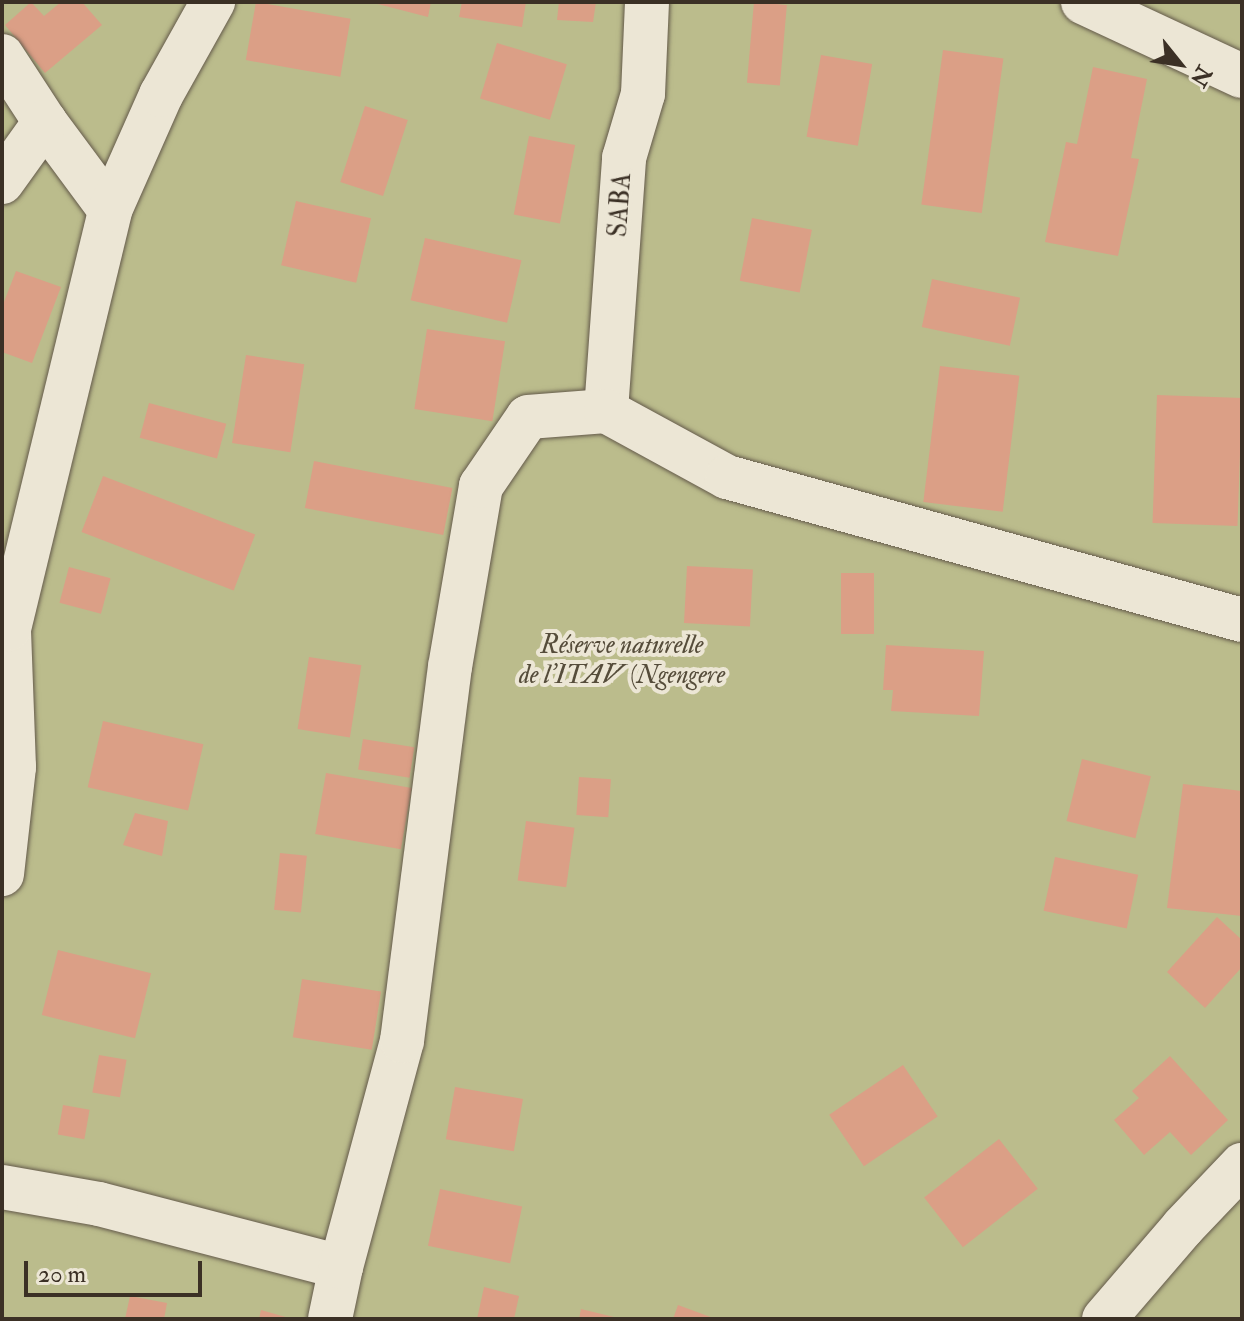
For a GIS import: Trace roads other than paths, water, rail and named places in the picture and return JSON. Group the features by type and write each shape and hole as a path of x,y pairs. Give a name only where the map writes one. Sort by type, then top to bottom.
{"street":[{"path":"2,874 14,767 9,629 110,210 161,95 213,2"},
{"name":"SABA","path":"606,411 624,158 643,94 647,2"},
{"path":"1083,2 1242,76"},
{"path":"2,56 45,122 110,210"},
{"path":"2,182 45,122"},
{"path":"330,1319 402,1041 450,667 481,486 528,417 606,411 727,477 1242,620"},
{"path":"1104,1319 1183,1227 1242,1165"},
{"path":"2,1187 99,1204 341,1267"}],"park label":[{"name":"Réserve naturelle de l'ITAV (Ngengere","path":"622,661"}]}
